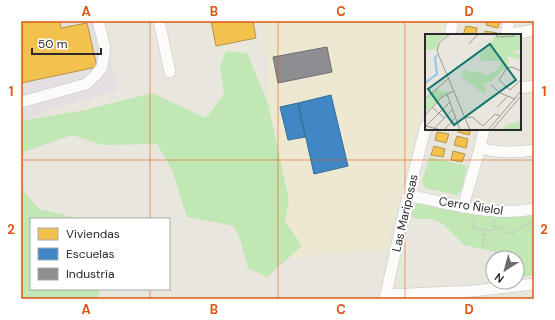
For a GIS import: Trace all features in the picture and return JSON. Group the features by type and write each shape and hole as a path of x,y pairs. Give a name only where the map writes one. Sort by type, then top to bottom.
{"street":[{"path":"21,102 86,84 95,76 102,67 105,48 98,21"},
{"path":"159,21 170,72"},
{"path":"450,34 453,21"},
{"path":"506,34 509,21"},
{"path":"512,34 534,30"},
{"path":"521,88 534,86"},
{"name":"Las Mariposas","path":"386,297 408,195 425,130"},
{"path":"463,207 484,130"},
{"path":"480,148 497,152 524,152 534,150"},
{"name":"Cerro Ñielol","path":"408,195 463,207 504,213 534,209"},
{"path":"386,297 473,291 534,284"}],"path":[{"path":"474,218 473,228 493,231 494,220"},
{"path":"494,226 501,228 510,234 525,224 534,223"},
{"path":"483,246 484,230"}],"shaded area":[{"path":"21,21 101,21 118,90 42,112 21,126"},
{"path":"262,21 445,21 441,34 425,34 425,98 386,250 264,260 268,104 267,57"}],"green space":[{"path":"226,51 247,53 268,104 289,200 285,221 302,246 267,277 248,268 240,239 234,226 187,217 172,170 157,144 103,145 72,135 21,153 21,121 85,110 152,93 206,118 224,94 220,66"},
{"path":"429,157 467,166 461,191 457,195 425,188 422,183"},
{"path":"21,188 39,209 78,218 30,218 30,290 100,290 98,299 21,299"},
{"path":"423,203 511,217 534,216 534,275 525,277 525,250 486,250 464,245 443,224 431,219 418,219 412,217 411,211 416,204"}],"building: Viviendas":[{"path":"21,21 60,21 61,28 87,23 97,67 21,83"},
{"path":"211,21 253,21 256,38 216,46"},
{"path":"487,21 500,21 498,28 486,25"},
{"path":"466,26 477,28 476,34 463,34"},
{"path":"485,31 497,33 496,34 484,34"},
{"path":"459,130 471,130 469,135 458,132"},
{"path":"437,132 449,134 446,143 435,140"},
{"path":"457,136 468,139 466,148 454,145"},
{"path":"434,146 445,149 443,157 431,155"},
{"path":"453,151 465,154 462,162 451,160"}],"building: Escuelas":[{"path":"331,95 348,166 314,174 298,103"},
{"path":"298,103 305,137 288,140 280,107"}],"building: Industria":[{"path":"327,47 332,72 278,83 273,57"}]}
